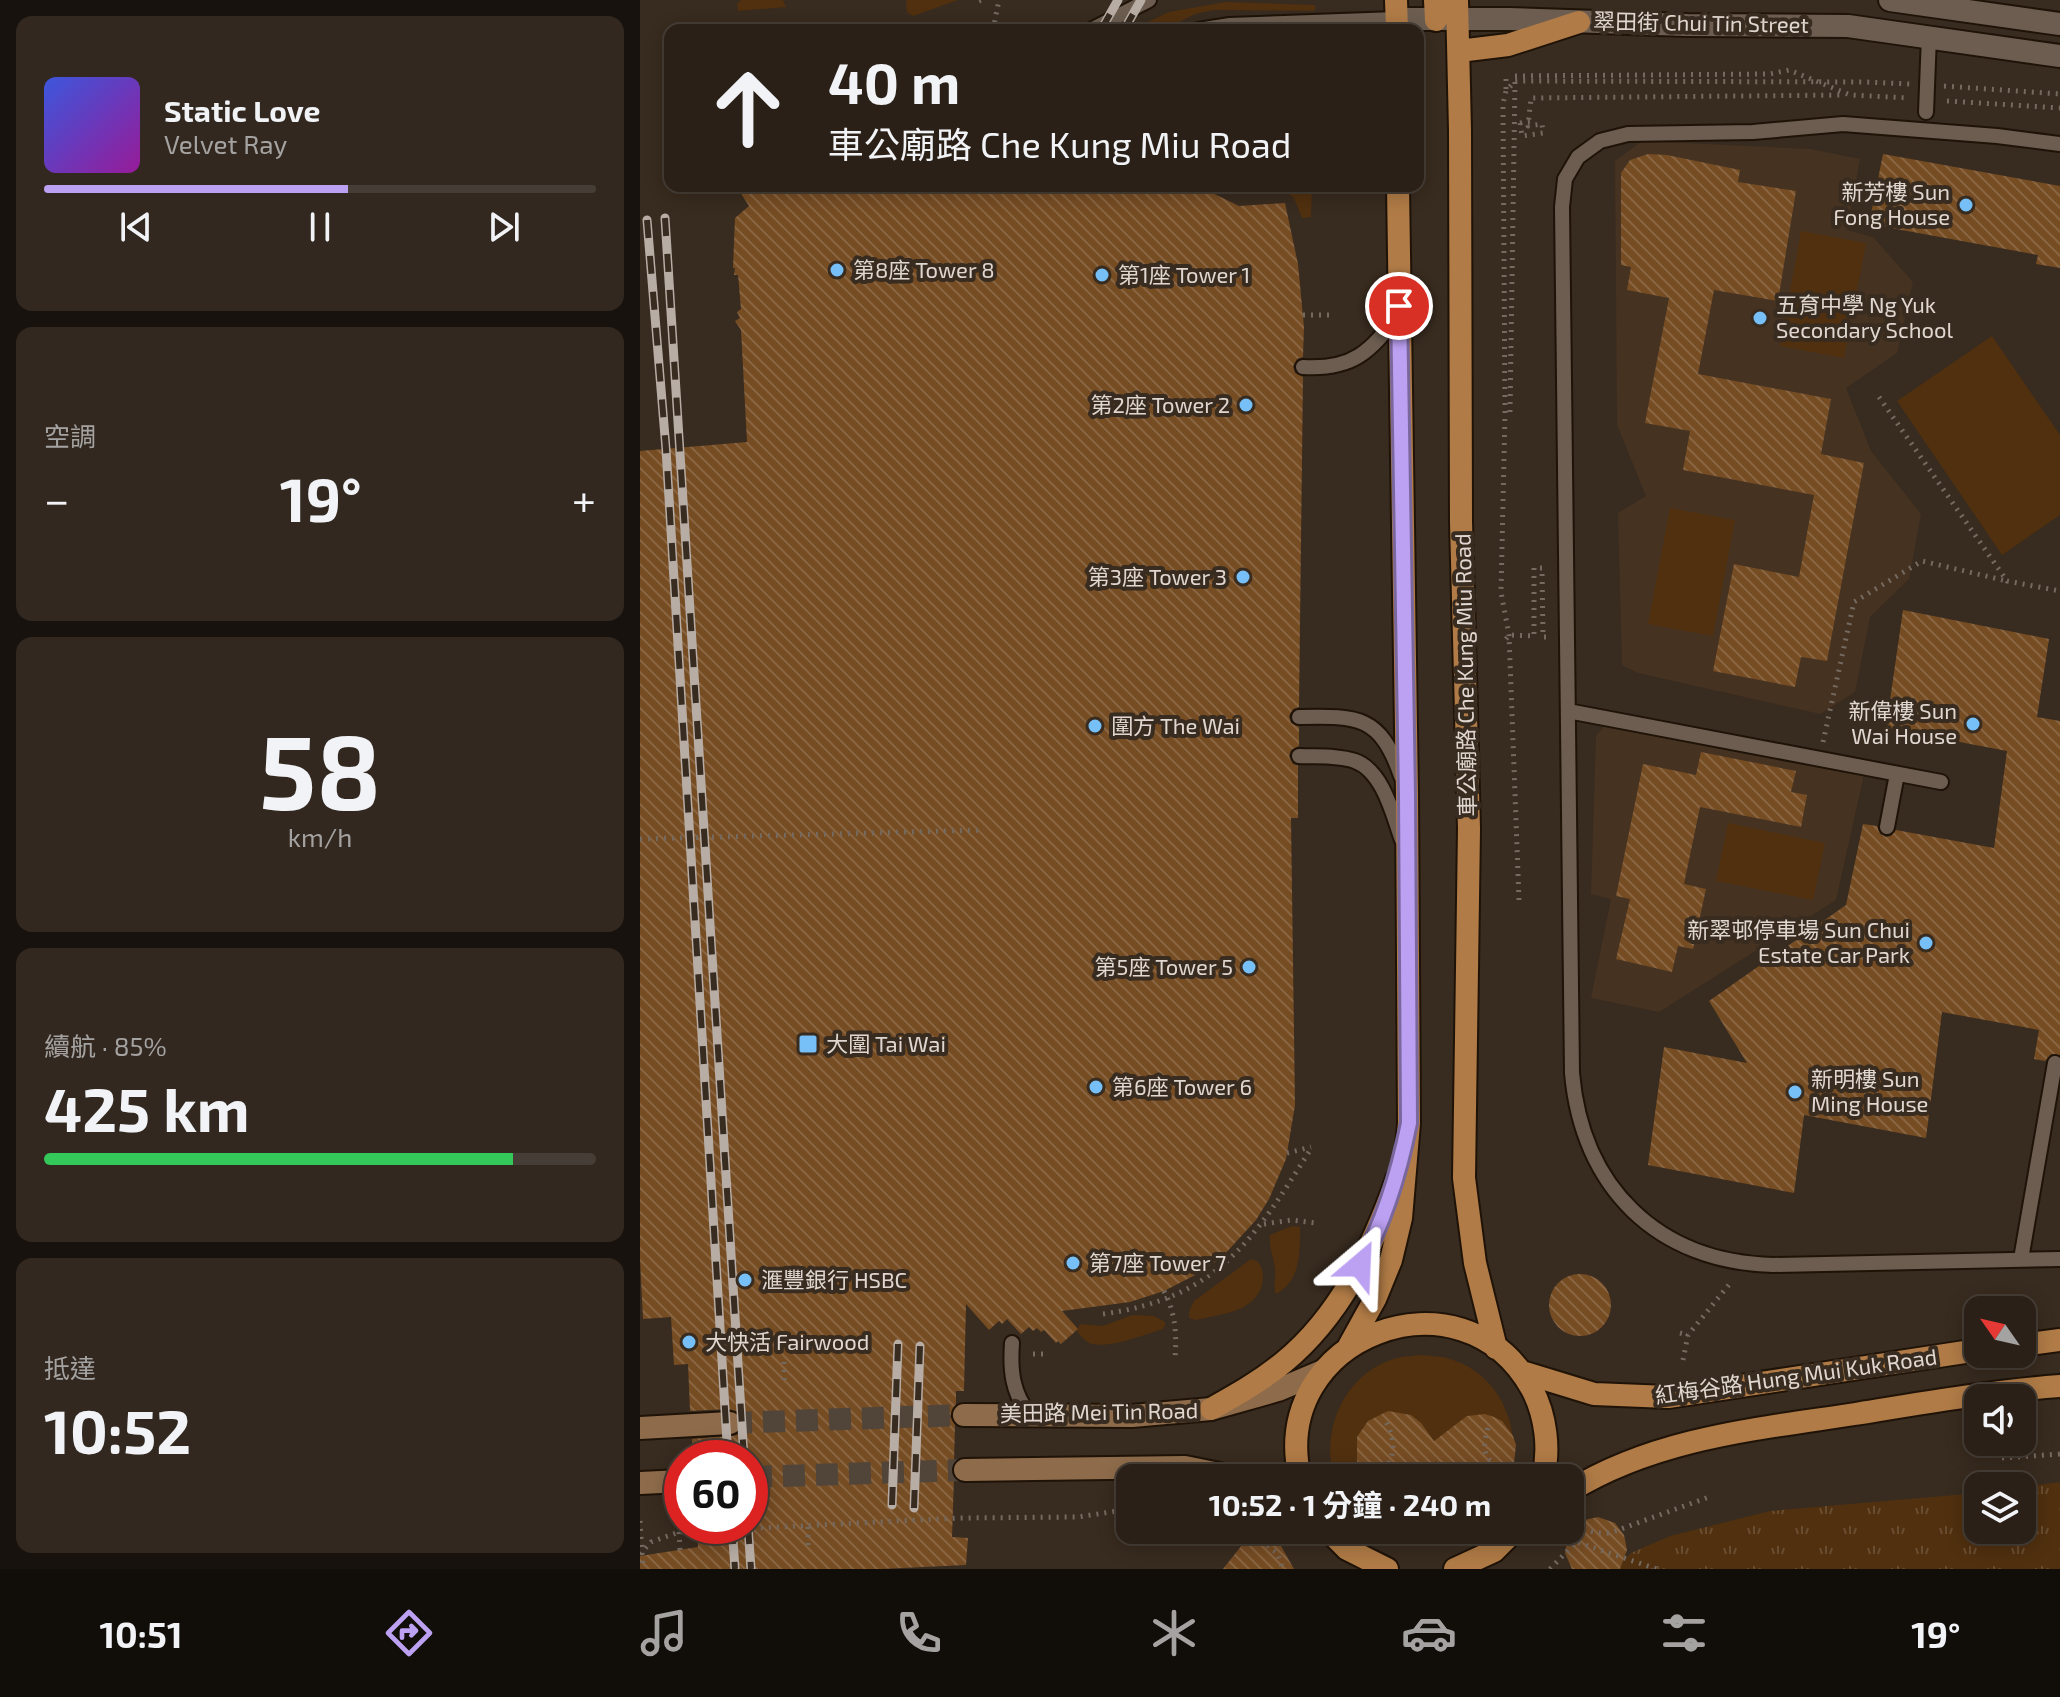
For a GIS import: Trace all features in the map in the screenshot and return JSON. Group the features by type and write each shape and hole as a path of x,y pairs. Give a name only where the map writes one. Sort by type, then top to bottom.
{"main road":[{"name":"車公廟路 Che Kung Miu Road","path":"1446,10 1459,51 1461,522 1469,829 1464,1178 1475,1263 1496,1348"},
{"path":"1459,51 1508,45 1579,22"},
{"path":"1298,1464 1298,1428 1311,1391 1323,1371 1349,1346 1375,1299 1391,1260 1401,1218 1409,1123 1398,192"},
{"path":"1211,1409 1255,1384 1286,1360 1333,1309 1358,1270 1384,1216 1398,1174 1409,1123"},
{"path":"1349,1346 1384,1329 1423,1323 1461,1330 1496,1348 1522,1372 1541,1410 1547,1449 1545,1464"},
{"path":"2036,1343 2060,1340"},
{"name":"紅梅谷路 Hung Mui Kuk Road","path":"1522,1372 1594,1394 1668,1397 1964,1352"},
{"name":"美田路 Mei Tin Road","path":"964,1415 1132,1416 1211,1409 1278,1390 1323,1371"},
{"name":"紅梅谷路 Hung Mui Kuk Road","path":"1584,1484 1627,1461 1662,1449 1734,1432 2060,1386"},
{"path":"640,1428 730,1423"},
{"path":"965,1470 1116,1468"},
{"path":"640,1483 664,1482"},
{"path":"1455,1569 1490,1560 1503,1544"},
{"path":"1352,1559 1387,1569"}],"street":[{"path":"1890,0 1932,3 2060,24"},
{"name":"翠田街 Chui Tin Street","path":"1397,16 1446,10 1579,22 1848,26 2060,56"}],"lane":[{"path":"1103,24 1149,0"},
{"name":"翠田街 Chui Tin Street","path":"1324,24 1397,16"},
{"path":"1927,106 1929,36"},
{"path":"2060,144 1843,124 1753,132 1628,134 1600,141 1578,157 1565,179 1562,194 1572,1073 1584,1137 1602,1174 1623,1200 1649,1224 1694,1251 1720,1260 1746,1265 2060,1259"},
{"path":"1303,367 1326,368 1346,364 1380,339 1399,314"},
{"path":"1568,711 1941,782"},
{"path":"1299,717 1364,721 1377,731 1394,758 1407,795"},
{"path":"1299,756 1358,762 1373,776 1386,795 1408,859"},
{"path":"1887,827 1897,774"},
{"path":"2021,1259 2055,1063"},
{"path":"1012,1343 1014,1389 1019,1402 1030,1415"}],"path":[{"path":"994,24 999,0"},
{"path":"1519,900 1507,637 1501,592 1515,76 1770,74 1789,70 1850,95"},
{"path":"1506,74 1506,91"},
{"path":"1529,115 1535,115 1535,120 1520,123 1522,136 1543,133 1542,124 1528,126 1529,115 1531,98 1850,95 1927,106 2060,108"},
{"path":"1303,315 1329,315"},
{"path":"1879,397 2007,581"},
{"path":"1819,759 1854,602 1922,561 2060,591"},
{"path":"1507,637 1534,636 1534,568 1542,568 1543,637 1567,637"},
{"path":"640,839 984,830"},
{"path":"1103,1314 1132,1310 1168,1299 1208,1278 1228,1262 1263,1224 1312,1147 1287,1153"},
{"path":"1263,1224 1292,1220 1315,1223"},
{"path":"1683,1360 1688,1335 1746,1265"},
{"path":"1164,1291 1177,1337 1175,1358"},
{"path":"1680,1333 1688,1335"},
{"path":"1033,1354 1045,1354"},
{"path":"784,1362 784,1380"},
{"path":"1386,1422 1393,1441 1388,1464"},
{"path":"1488,1428 1483,1443 1485,1455 1495,1464"},
{"path":"2002,1458 2060,1454"},
{"path":"1584,1530 1596,1534 1610,1533 1709,1497"},
{"path":"768,1529 959,1518 1078,1517 1116,1511"},
{"path":"640,1523 643,1569"},
{"path":"808,1527 808,1549"},
{"path":"640,1554 651,1542 664,1537"},
{"path":"1550,1569 1576,1542 1657,1569"},
{"path":"680,1544 680,1550"},
{"path":"1266,1544 1277,1553 1283,1569"}],"shaded area":[{"path":"1642,141 1810,149 1860,159 1847,230 1873,237 1913,282 1897,353 1846,388 1871,451 1921,514 1909,579 1870,617 1855,692 1820,714 1638,673 1622,665 1618,513 1646,496 1617,425 1615,161"},
{"path":"1611,718 1865,770 1836,900 1659,1012 1591,998 1611,899 1591,894 1596,736"}],"green space":[{"path":"741,0 783,0 786,7 738,11 737,4"},
{"path":"906,0 958,0 913,16 907,12"},
{"path":"1226,2 1315,5 1315,11 1213,10 1195,14 1176,24 1144,24 1169,12"},
{"path":"1287,192 1312,192 1311,217 1302,218 1294,198"},
{"path":"1801,231 1866,243 1844,358 1780,346"},
{"path":"1992,336 2060,435 2060,515 2002,555 1897,401"},
{"path":"1670,508 1735,520 1713,636 1648,624"},
{"path":"1728,823 1825,843 1813,900 1716,881"},
{"path":"1292,1226 1300,1227 1295,1274 1276,1294 1270,1235"},
{"path":"1251,1259 1257,1261 1263,1275 1262,1285 1252,1301 1225,1314 1196,1320 1189,1318 1194,1301"},
{"path":"1132,1315 1154,1316 1165,1325 1163,1329 1100,1345 1083,1339 1077,1331 1080,1324 1103,1326"},
{"path":"1422,1355 1447,1358 1481,1376 1494,1389 1510,1422 1512,1464 1332,1464 1331,1441 1341,1405 1363,1376 1397,1358"},
{"path":"2060,1482 2060,1569 1614,1569 1631,1553 1670,1536 1770,1511 1964,1494 1964,1544 2036,1544 2036,1485"}],"building":[{"path":"1648,154 1740,170 1738,182 1796,191 1778,301 1714,290 1698,374 1831,399 1821,454 1864,463 1827,661 1801,657 1795,687 1713,671 1734,564 1799,577 1814,495 1683,470 1690,431 1645,423 1669,298 1627,290 1631,267 1621,265 1621,173 1630,160"},
{"name":"新芳樓 Sun Fong House","path":"1883,154 2060,186 2060,268 2036,264 2038,255 1869,224"},
{"path":"740,192 1210,192 1239,206 1285,203 1298,264 1304,327 1303,357 1297,359 1293,366 1295,373 1303,377 1299,707 1293,709 1289,716 1291,723 1299,727 1299,746 1291,750 1289,756 1298,766 1298,818 1291,818 1295,1105 1286,1159 1256,1220 1223,1256 1203,1271 1164,1291 1130,1302 1062,1311 1078,1329 1061,1344 1037,1328 1033,1331 1029,1327 1021,1334 1007,1319 1002,1324 999,1321 989,1330 966,1304 964,1391 956,1391 956,1404 950,1416 955,1425 951,1469 954,1478 952,1537 968,1538 966,1565 881,1569 640,1569 640,1556 698,1547 698,1544 768,1544 768,1440 692,1440 737,1435 743,1429 742,1416 730,1409 690,1411 688,1364 674,1365 671,1317 643,1319 640,1259 640,451 747,442 741,330 735,321 740,318 737,312 741,309 738,275 734,275 733,268 735,218 749,206"},
{"path":"1903,610 2049,639 2037,717 2060,721 2060,1055 2051,1054 2045,1061 2034,1059 2039,1030 1942,1012 1926,1138 1804,1115 1794,1193 1648,1165 1664,1047 1747,1063 1709,1001 1846,905 1863,824 1877,826 1880,834 1886,837 1896,830 1994,848 2007,751 1886,728"},
{"path":"1701,752 1796,771 1791,792 1807,795 1801,827 1700,807 1684,884 1706,889 1693,949 1678,946 1672,972 1616,959 1630,899 1616,896 1643,764 1696,775"},
{"path":"1580,1274 1602,1283 1611,1305 1602,1327 1580,1336 1558,1327 1549,1305 1558,1283"},
{"path":"1388,1411 1411,1415 1434,1441 1467,1416 1485,1414 1502,1421 1513,1436 1516,1445 1514,1463 1439,1464 1436,1461 1433,1464 1359,1464 1357,1437 1368,1421"},
{"path":"1598,1517 1615,1523 1624,1535 1627,1550 1620,1569 1572,1569 1565,1553 1566,1544 1584,1544 1584,1520"},
{"path":"1242,1545 1281,1546 1294,1569 1223,1569"}],"tunnel":[{"path":"730,1423 964,1415"},
{"path":"768,1476 965,1470"}],"railway":[{"path":"1104,24 1118,0"},
{"path":"1127,24 1141,0"},
{"path":"665,218 743,1440"},
{"path":"647,220 666,449 727,1440"},
{"path":"892,1505 898,1344"},
{"path":"914,1508 920,1346"},
{"path":"733,1544 735,1569"},
{"path":"749,1544 751,1569"}],"place":[{"name":"新芳樓 Sun Fong House","path":"1966,205"},
{"name":"第8座 Tower 8","path":"837,270"},
{"name":"第1座 Tower 1","path":"1102,275"},
{"name":"五育中學 Ng Yuk Secondary School","path":"1760,318"},
{"name":"第2座 Tower 2","path":"1246,405"},
{"name":"第3座 Tower 3","path":"1243,577"},
{"name":"新偉樓 Sun Wai House","path":"1973,724"},
{"name":"圍方 The Wai","path":"1095,726"},
{"name":"新翠邨停車場 Sun Chui Estate Car Park","path":"1926,943"},
{"name":"第5座 Tower 5","path":"1249,967"},
{"name":"大圍 Tai Wai","path":"808,1044"},
{"name":"第6座 Tower 6","path":"1096,1087"},
{"name":"新明樓 Sun Ming House","path":"1795,1092"},
{"name":"第7座 Tower 7","path":"1073,1263"},
{"name":"滙豐銀行 HSBC","path":"745,1280"},
{"name":"大快活 Fairwood","path":"689,1342"}],"route":[{"path":"1360,1265 1384,1216 1398,1174 1409,1123 1399,306"}]}
